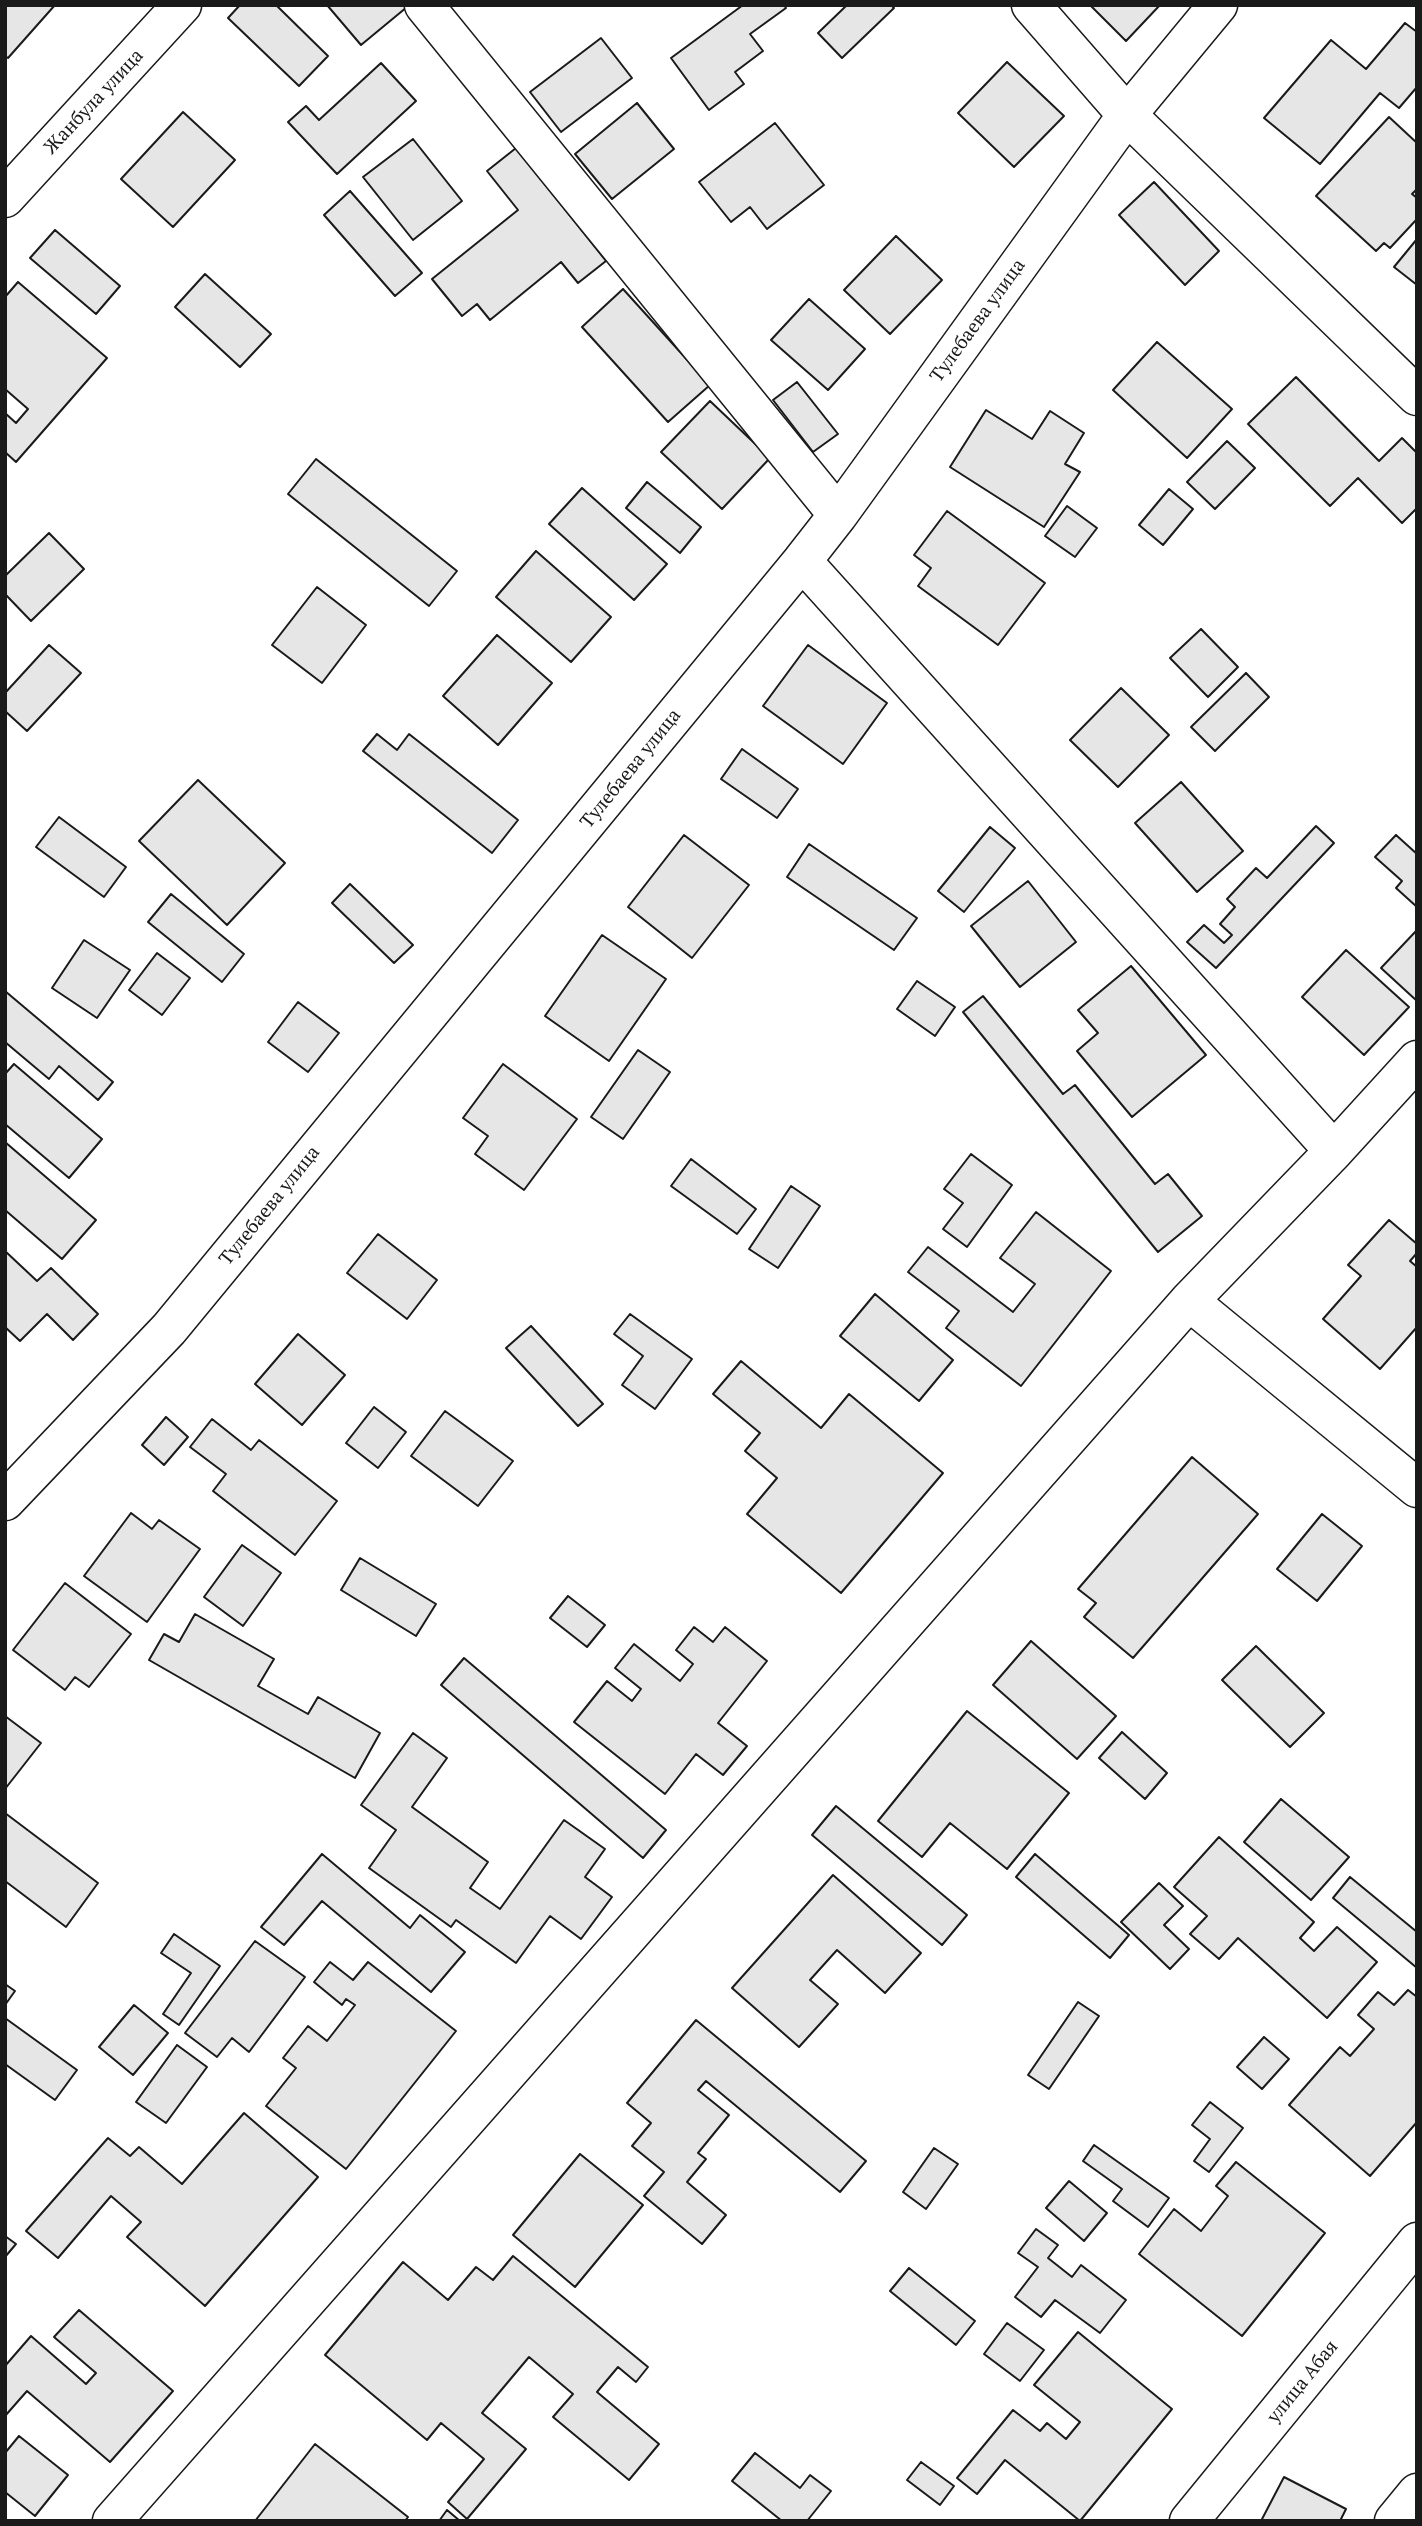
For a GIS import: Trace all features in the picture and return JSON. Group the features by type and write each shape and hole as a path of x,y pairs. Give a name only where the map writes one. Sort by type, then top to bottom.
{"street":[{"name":"Жанбула улица","path":"5,198 182,5"},
{"path":"424,5 838,515"},
{"path":"1031,5 1126,115 1417,396"},
{"name":"Тулебаева улица","path":"5,1501 169,1329 802,561 1126,115 1218,5"},
{"path":"802,561 1334,1151"},
{"path":"112,2521 1189,1301 1334,1151 1417,1060"},
{"path":"1189,1301 1417,1488"},
{"name":"улица Абая","path":"1189,2521 1417,2242"},
{"path":"1394,2521 1417,2493"}],"building":[{"path":"5,5 55,5 8,58 5,56"},
{"path":"240,5 276,5 328,56 299,86 228,18"},
{"path":"327,5 406,5 407,7 361,45"},
{"path":"743,5 784,5 786,8 750,34 763,51 735,72 744,84 709,110 671,58"},
{"path":"847,5 891,5 894,8 842,58 818,33"},
{"path":"1090,5 1160,5 1126,41"},
{"path":"1405,23 1417,32 1417,87 1399,108 1380,93 1320,164 1264,118 1331,40 1366,69"},
{"path":"601,38 632,78 561,132 530,92"},
{"path":"1007,62 1064,116 1014,167 958,113"},
{"path":"381,63 416,101 337,174 288,122 306,106 319,120"},
{"path":"637,103 674,149 612,199 575,154"},
{"path":"183,112 235,160 173,227 121,179"},
{"path":"1389,117 1417,143 1417,189 1412,194 1417,198 1417,219 1390,248 1384,243 1376,251 1316,196"},
{"path":"775,123 824,185 767,229 750,207 731,222 699,182"},
{"path":"413,139 462,201 413,240 363,177"},
{"path":"516,148 606,261 578,283 561,262 490,320 477,304 462,316 432,279 518,210 487,171"},
{"path":"1154,182 1219,251 1185,285 1119,215"},
{"path":"350,191 422,273 395,296 324,215"},
{"path":"55,230 120,286 96,314 30,258"},
{"path":"896,236 942,280 890,334 844,290"},
{"path":"1417,239 1417,285 1394,267"},
{"path":"205,274 271,334 240,367 175,307"},
{"path":"18,282 107,358 16,462 5,452 5,413 16,423 28,409 5,389 5,297"},
{"path":"623,289 710,385 668,422 582,327"},
{"path":"809,299 865,349 828,390 771,340"},
{"path":"1157,342 1232,409 1187,458 1113,390"},
{"path":"1296,377 1379,461 1402,438 1417,453 1417,508 1402,523 1358,478 1330,506 1248,424"},
{"path":"797,382 838,434 813,452 773,400"},
{"path":"710,401 770,458 722,509 661,452"},
{"path":"986,410 1032,439 1050,411 1084,433 1065,464 1080,472 1044,527 950,467"},
{"path":"1227,441 1255,468 1215,509 1187,482"},
{"path":"316,459 457,571 429,606 288,494"},
{"path":"647,482 701,527 680,553 626,508"},
{"path":"582,488 667,564 634,600 549,524"},
{"path":"1169,489 1193,509 1163,545 1139,525"},
{"path":"1067,506 1097,528 1075,557 1045,536"},
{"path":"947,511 1045,583 998,645 918,586 931,568 914,555"},
{"path":"49,533 84,569 31,621 5,594 5,576"},
{"path":"536,551 611,617 571,662 496,597"},
{"path":"317,587 366,625 322,683 272,645"},
{"path":"1201,629 1238,667 1208,697 1170,658"},
{"path":"497,635 552,683 498,745 443,696"},
{"path":"49,645 81,673 27,731 5,711 5,693"},
{"path":"808,645 887,703 843,764 763,706"},
{"path":"1246,673 1269,697 1215,751 1191,727"},
{"path":"1121,688 1169,735 1118,787 1070,740"},
{"path":"377,734 397,750 409,734 518,820 492,853 363,751"},
{"path":"742,749 798,789 777,818 721,779"},
{"path":"198,780 285,863 227,925 139,841"},
{"path":"1181,782 1243,851 1197,892 1135,823"},
{"path":"59,817 126,867 104,897 36,847"},
{"path":"1316,826 1334,843 1216,968 1187,942 1204,925 1224,943 1232,935 1220,924 1235,907 1227,899 1256,868 1267,878"},
{"path":"990,827 1015,848 964,912 938,891"},
{"path":"684,835 749,885 692,958 628,907"},
{"path":"1396,835 1417,854 1417,907 1396,888 1402,881 1375,857"},
{"path":"809,844 917,918 894,950 787,877"},
{"path":"1028,881 1076,942 1020,987 971,926"},
{"path":"350,884 413,945 394,963 332,903"},
{"path":"171,894 244,954 222,982 148,922"},
{"path":"1417,930 1417,1001 1381,968"},
{"path":"602,935 666,979 609,1061 545,1016"},
{"path":"84,940 130,970 97,1018 52,988"},
{"path":"1346,950 1409,1007 1364,1055 1302,997"},
{"path":"157,953 190,978 162,1015 129,990"},
{"path":"1131,966 1206,1055 1132,1117 1077,1051 1098,1033 1078,1010"},
{"path":"917,981 955,1007 935,1036 897,1009"},
{"path":"5,991 113,1082 98,1100 59,1066 49,1079 5,1042"},
{"path":"983,996 1063,1094 1075,1085 1155,1184 1168,1174 1202,1216 1158,1252 963,1012"},
{"path":"298,1002 339,1033 308,1072 268,1042"},
{"path":"638,1050 670,1072 623,1139 591,1117"},
{"path":"14,1064 102,1139 69,1178 5,1124 5,1074"},
{"path":"503,1064 577,1119 524,1190 475,1154 488,1136 463,1118"},
{"path":"5,1142 96,1220 62,1259 5,1210"},
{"path":"971,1154 1012,1185 967,1247 943,1229 963,1203 944,1189"},
{"path":"691,1159 756,1209 737,1234 671,1186"},
{"path":"791,1186 820,1206 778,1268 749,1249"},
{"path":"1036,1212 1111,1271 1021,1386 946,1328 959,1311 908,1272 928,1247 1013,1312 1035,1284 1000,1258"},
{"path":"1389,1220 1417,1244 1417,1253 1410,1261 1417,1267 1417,1327 1380,1369 1323,1319 1361,1276 1348,1265"},
{"path":"378,1234 437,1280 407,1319 347,1273"},
{"path":"5,1251 37,1281 51,1268 98,1314 73,1340 47,1314 20,1341 5,1327"},
{"path":"875,1294 953,1360 919,1401 840,1336"},
{"path":"630,1314 692,1359 655,1409 622,1385 643,1356 614,1334"},
{"path":"531,1326 603,1404 578,1426 506,1348"},
{"path":"298,1334 345,1375 302,1425 255,1384"},
{"path":"741,1361 821,1428 849,1394 943,1473 841,1593 747,1514 777,1478 745,1451 760,1433 713,1394"},
{"path":"374,1407 406,1432 378,1468 346,1443"},
{"path":"445,1411 513,1461 478,1506 411,1456"},
{"path":"166,1417 188,1437 164,1465 142,1445"},
{"path":"212,1419 251,1450 259,1440 337,1501 295,1555 213,1491 226,1474 190,1447"},
{"path":"1192,1457 1258,1514 1133,1658 1084,1617 1096,1603 1078,1589"},
{"path":"131,1513 152,1529 159,1520 200,1549 147,1622 84,1576"},
{"path":"1322,1514 1362,1546 1317,1601 1277,1569"},
{"path":"242,1545 281,1573 243,1626 204,1597"},
{"path":"360,1558 436,1604 416,1636 341,1590"},
{"path":"65,1583 131,1634 89,1687 75,1677 65,1690 13,1650"},
{"path":"568,1596 605,1625 587,1647 550,1618"},
{"path":"195,1614 274,1659 258,1686 308,1714 318,1697 380,1733 355,1778 149,1660 164,1634 179,1642"},
{"path":"694,1627 713,1642 725,1627 767,1661 718,1723 747,1746 723,1775 696,1754 665,1794 574,1722 607,1681 632,1701 641,1689 615,1668 634,1644 680,1681 693,1664 676,1650"},
{"path":"1031,1641 1116,1716 1077,1759 993,1685"},
{"path":"1256,1646 1324,1713 1290,1747 1222,1680"},
{"path":"464,1658 666,1830 643,1858 441,1685"},
{"path":"967,1711 1069,1793 1007,1869 950,1823 922,1857 878,1821"},
{"path":"5,1716 41,1743 5,1789"},
{"path":"1122,1732 1167,1773 1145,1799 1099,1758"},
{"path":"413,1733 447,1758 412,1807 488,1862 470,1888 500,1909 564,1820 605,1849 585,1877 612,1897 581,1939 550,1916 516,1963 456,1920 451,1927 369,1868 396,1830 361,1805"},
{"path":"1281,1799 1349,1857 1311,1900 1244,1842"},
{"path":"836,1806 967,1915 942,1945 812,1835"},
{"path":"5,1813 98,1883 66,1927 5,1881"},
{"path":"1219,1837 1314,1922 1300,1938 1314,1951 1337,1927 1377,1962 1327,2018 1238,1938 1219,1959 1190,1934 1207,1916 1174,1887"},
{"path":"322,1854 410,1928 420,1915 465,1952 431,1992 322,1901 284,1945 261,1927"},
{"path":"1035,1854 1129,1935 1110,1958 1016,1877"},
{"path":"833,1875 921,1953 885,1993 837,1950 810,1980 838,2004 799,2047 732,1988"},
{"path":"1350,1877 1417,1932 1417,1968 1333,1898"},
{"path":"1159,1883 1183,1906 1164,1925 1189,1949 1170,1969 1121,1922"},
{"path":"174,1934 220,1966 179,2025 163,2014 191,1973 161,1953"},
{"path":"255,1941 305,1977 249,2052 232,2038 217,2057 185,2033"},
{"path":"330,1962 353,1980 368,1962 456,2031 346,2169 266,2106 296,2068 283,2058 308,2026 327,2041 355,2005 346,1999 342,2005 314,1982"},
{"path":"5,1984 15,1991 5,2005"},
{"path":"1408,1990 1417,1997 1417,2122 1370,2176 1289,2105 1340,2047 1350,2056 1374,2029 1358,2015 1378,1992 1394,2005"},
{"path":"1078,2002 1099,2016 1049,2089 1028,2075"},
{"path":"134,2005 168,2033 133,2075 99,2047"},
{"path":"5,2018 77,2070 55,2100 5,2064"},
{"path":"696,2020 866,2161 840,2192 706,2081 698,2090 729,2115 698,2153 706,2159 687,2182 726,2215 702,2244 644,2196 664,2172 632,2146 651,2123 627,2103"},
{"path":"1264,2037 1289,2059 1262,2089 1237,2067"},
{"path":"177,2045 207,2067 166,2123 136,2102"},
{"path":"1210,2102 1243,2128 1209,2172 1194,2161 1210,2139 1192,2125"},
{"path":"244,2113 318,2177 205,2306 127,2237 141,2222 111,2196 58,2258 26,2231 108,2138 130,2156 139,2147 182,2184"},
{"path":"1094,2145 1169,2198 1148,2227 1113,2201 1122,2189 1083,2161"},
{"path":"934,2148 958,2164 926,2209 903,2192"},
{"path":"580,2154 643,2205 575,2287 513,2235"},
{"path":"1236,2162 1325,2233 1242,2336 1139,2254 1174,2209 1201,2231 1228,2196 1216,2186"},
{"path":"1069,2181 1107,2213 1084,2241 1046,2208"},
{"path":"1036,2229 1058,2245 1048,2258 1072,2277 1081,2265 1126,2300 1100,2333 1055,2300 1041,2317 1015,2297 1038,2267 1018,2253"},
{"path":"5,2236 16,2244 5,2257"},
{"path":"513,2256 648,2367 636,2382 618,2367 597,2392 659,2444 629,2480 553,2417 573,2394 529,2357 482,2413 526,2449 467,2519 448,2502 484,2459 441,2423 427,2440 325,2355 403,2262 448,2300 476,2267 493,2280"},
{"path":"909,2268 975,2321 956,2345 890,2291"},
{"path":"79,2310 173,2391 110,2462 27,2391 5,2416 5,2366 31,2336 86,2384 96,2373 54,2337"},
{"path":"1007,2323 1044,2350 1020,2381 984,2354"},
{"path":"1078,2332 1172,2409 1080,2521 1005,2460 977,2494 957,2478 1013,2410 1040,2431 1047,2423 1066,2439 1080,2422 1034,2385"},
{"path":"19,2436 68,2475 35,2516 5,2492 5,2453"},
{"path":"315,2444 408,2517 405,2521 255,2521"},
{"path":"755,2453 800,2488 810,2475 831,2491 807,2521 782,2521 732,2481"},
{"path":"921,2462 954,2486 940,2505 907,2480"},
{"path":"1284,2477 1346,2509 1340,2521 1261,2521"},
{"path":"447,2510 460,2521 439,2521"}]}
